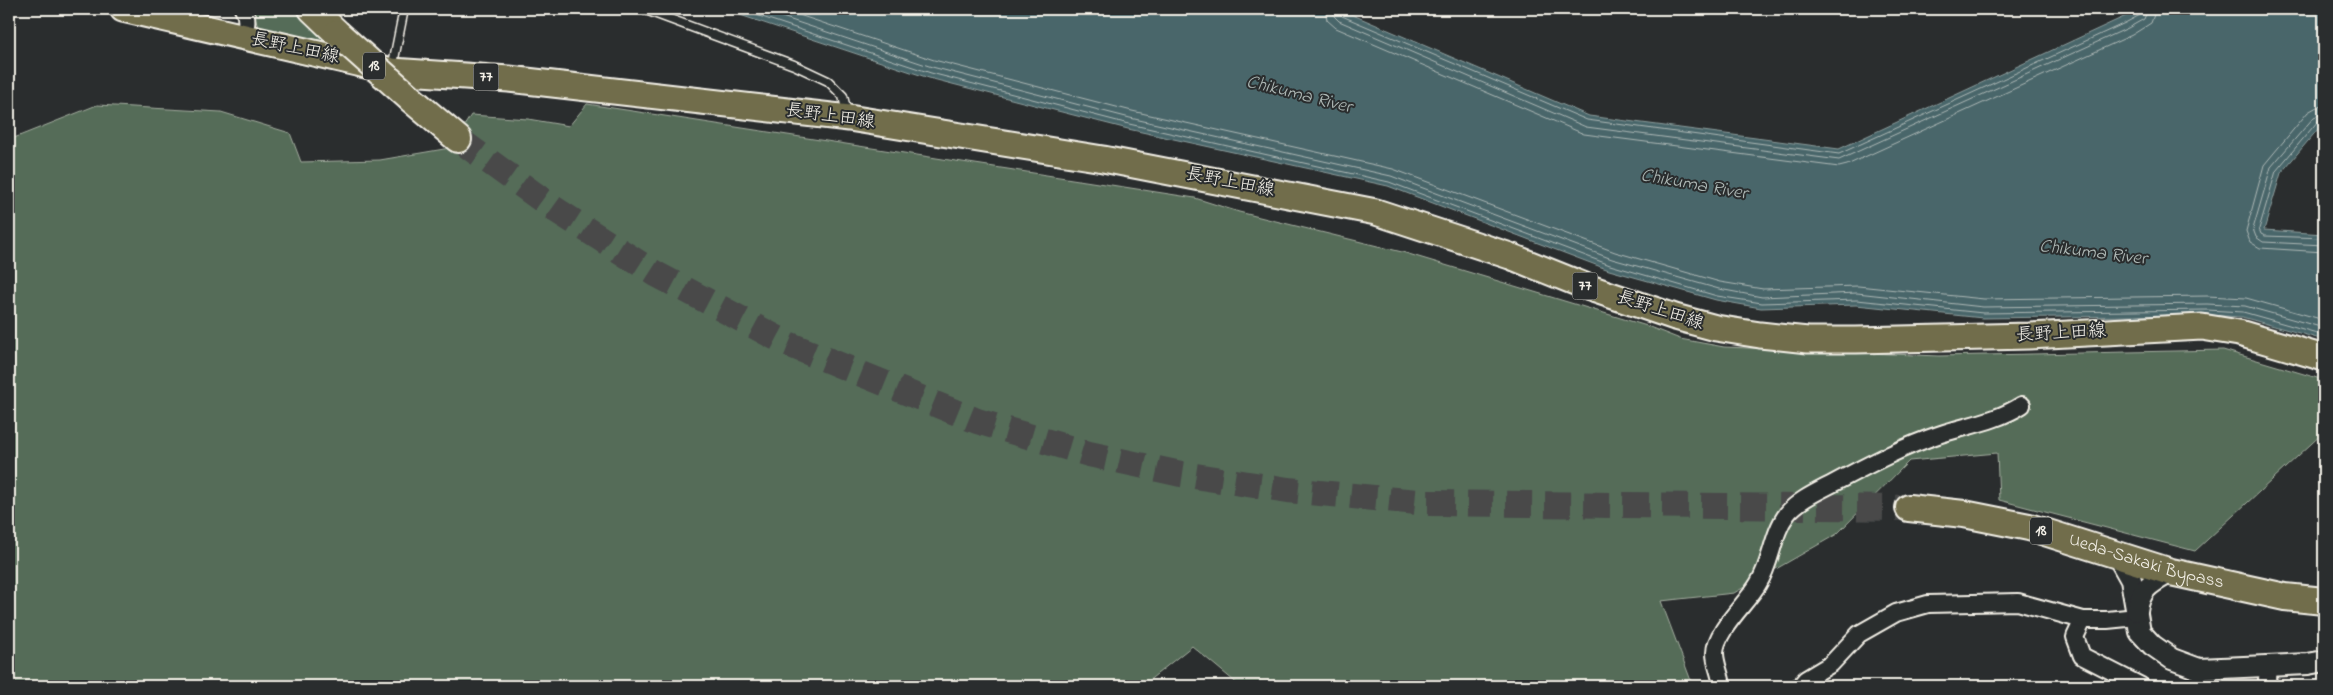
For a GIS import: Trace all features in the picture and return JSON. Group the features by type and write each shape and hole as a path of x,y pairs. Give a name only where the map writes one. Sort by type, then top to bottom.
{"highway":[{"name":"18","path":"312,9 410,99 458,139"},
{"name":"Ueda-Sakaki Bypass","path":"1909,508 1964,514 2028,527 2171,572 2285,597 2324,601"}],"main road":[{"name":"長野上田線","path":"123,9 243,38 392,70 509,79 849,118 1103,159 1376,212 1510,256 1590,288 1716,328 1808,340 2029,336 2202,327 2239,333 2324,358"}],"street":[{"path":"243,9 247,14 247,24 243,38"},
{"path":"1722,686 1715,658 1719,636 1759,583 1770,559 1782,522 1791,509 1826,487 1875,462 1940,434 2004,415 2022,405"},
{"path":"2117,555 2131,580 2140,632 2152,645 2172,659 2199,669 2324,661"},
{"path":"2137,617 2138,600 2143,591 2171,572"},
{"path":"1800,686 1806,679 1831,664 1859,634 1896,613 1928,604 2018,602 2083,620 2137,617"},
{"path":"2083,620 2075,637 2082,656 2141,686"},
{"path":"2268,665 2267,680 2270,686"}],"lane":[{"path":"392,70 404,9"},
{"path":"642,9 794,65 828,81 843,96 849,118"}],"green space":[{"path":"251,9 294,9 331,44 259,29"},
{"path":"587,104 1195,198 1239,212 1402,252 1647,326 1680,339 1724,347 1939,356 2223,350 2324,380 2324,432 2195,551 1999,500 1997,453 1909,461 1837,534 1734,593 1661,601 1693,686 1240,686 1192,646 1147,682 1150,686 9,686 9,140 97,105 221,112 290,133 301,162 380,160 450,148 471,115 528,119 569,126"}],"water":[{"name":"Chikuma River","path":"722,9 1339,9 1589,116 1839,149 2141,9 2324,9 2324,122 2281,173 2264,230 2324,234 2324,340 2242,317 2207,315 1983,318 1856,305 1761,308 1716,300 1609,270 1388,186 1128,129 929,78"}],"tunnel":[{"path":"458,139 556,210 656,274 788,344 977,421 1089,454 1181,474 1288,490 1428,503 1909,508"}]}
